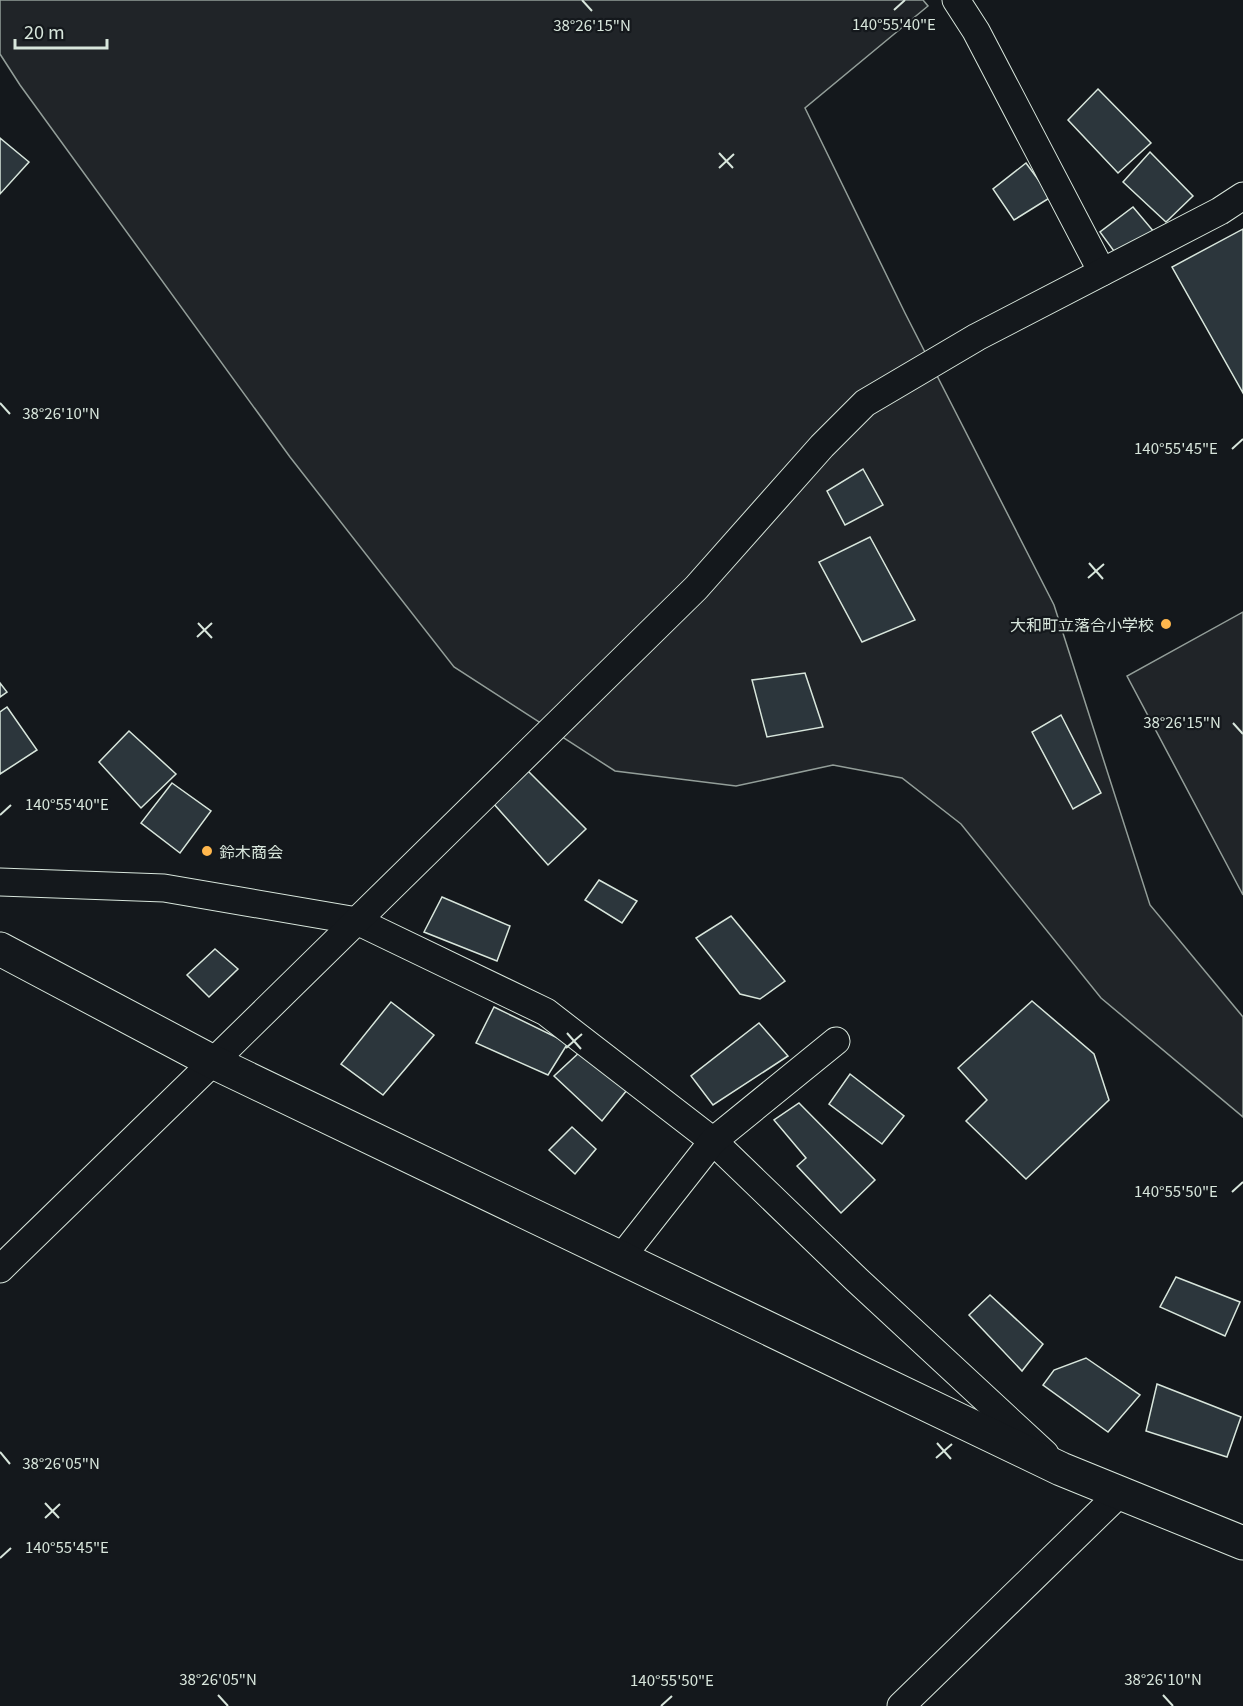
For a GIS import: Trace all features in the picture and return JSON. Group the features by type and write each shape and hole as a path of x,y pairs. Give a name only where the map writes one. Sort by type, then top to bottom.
{"street":[{"path":"956,0 976,31 1102,273"},
{"path":"0,1269 696,588 822,446 865,403 977,337 1220,211 1243,196"},
{"path":"0,882 164,888 357,921 546,1011 713,1141 864,1287 1061,1469"},
{"path":"0,949 213,1062 1061,1469 1243,1543"},
{"path":"621,1258 713,1141 836,1041"},
{"path":"901,1706 1120,1493"}],"shaded area":[{"path":"0,0 923,0 928,6 805,108 905,313 1054,605 1150,905 1243,1017 1243,1117 1101,998 961,824 902,778 833,765 736,786 615,771 454,667 290,457 20,85 0,54"},
{"path":"1243,612 1243,895 1127,676"}],"building":[{"path":"1098,89 1151,143 1118,173 1068,120"},
{"path":"0,138 29,162 0,194"},
{"path":"1150,152 1193,196 1166,222 1123,182"},
{"path":"1026,163 1051,197 1014,220 993,189"},
{"path":"1133,207 1155,233 1119,258 1100,232"},
{"path":"1243,229 1243,393 1172,267"},
{"path":"863,469 883,505 845,525 827,491"},
{"path":"870,537 915,620 862,642 819,562"},
{"path":"805,673 823,727 767,737 752,680"},
{"path":"0,683 7,692 0,697"},
{"path":"7,707 37,750 0,774 0,712"},
{"path":"1061,715 1101,793 1073,809 1032,732"},
{"path":"129,731 176,774 141,808 99,762"},
{"path":"527,770 586,829 548,865 493,803"},
{"path":"172,783 211,811 180,853 141,823"},
{"path":"599,880 637,901 622,923 585,900"},
{"path":"442,897 510,926 497,961 424,932"},
{"path":"731,916 785,981 760,999 740,994 696,938"},
{"path":"215,949 238,969 209,997 187,975"},
{"path":"1032,1001 1094,1054 1109,1100 1026,1179 966,1121 987,1100 958,1068"},
{"path":"391,1002 434,1035 383,1095 341,1064"},
{"path":"494,1007 568,1043 548,1075 476,1043"},
{"path":"759,1023 788,1056 713,1105 691,1076"},
{"path":"582,1050 627,1090 602,1121 554,1076"},
{"path":"850,1074 904,1116 882,1144 829,1104"},
{"path":"799,1103 875,1180 841,1213 797,1166 806,1158 774,1120"},
{"path":"572,1127 596,1149 575,1174 549,1150"},
{"path":"1176,1277 1240,1302 1225,1336 1160,1307"},
{"path":"990,1295 1043,1344 1022,1371 969,1315"},
{"path":"1086,1358 1140,1395 1108,1432 1043,1385 1054,1370"},
{"path":"1157,1384 1241,1417 1227,1457 1146,1431"}],"place":[{"name":"大和町立落合小学校","path":"1166,624"},
{"name":"鈴木商会","path":"207,851"}]}
